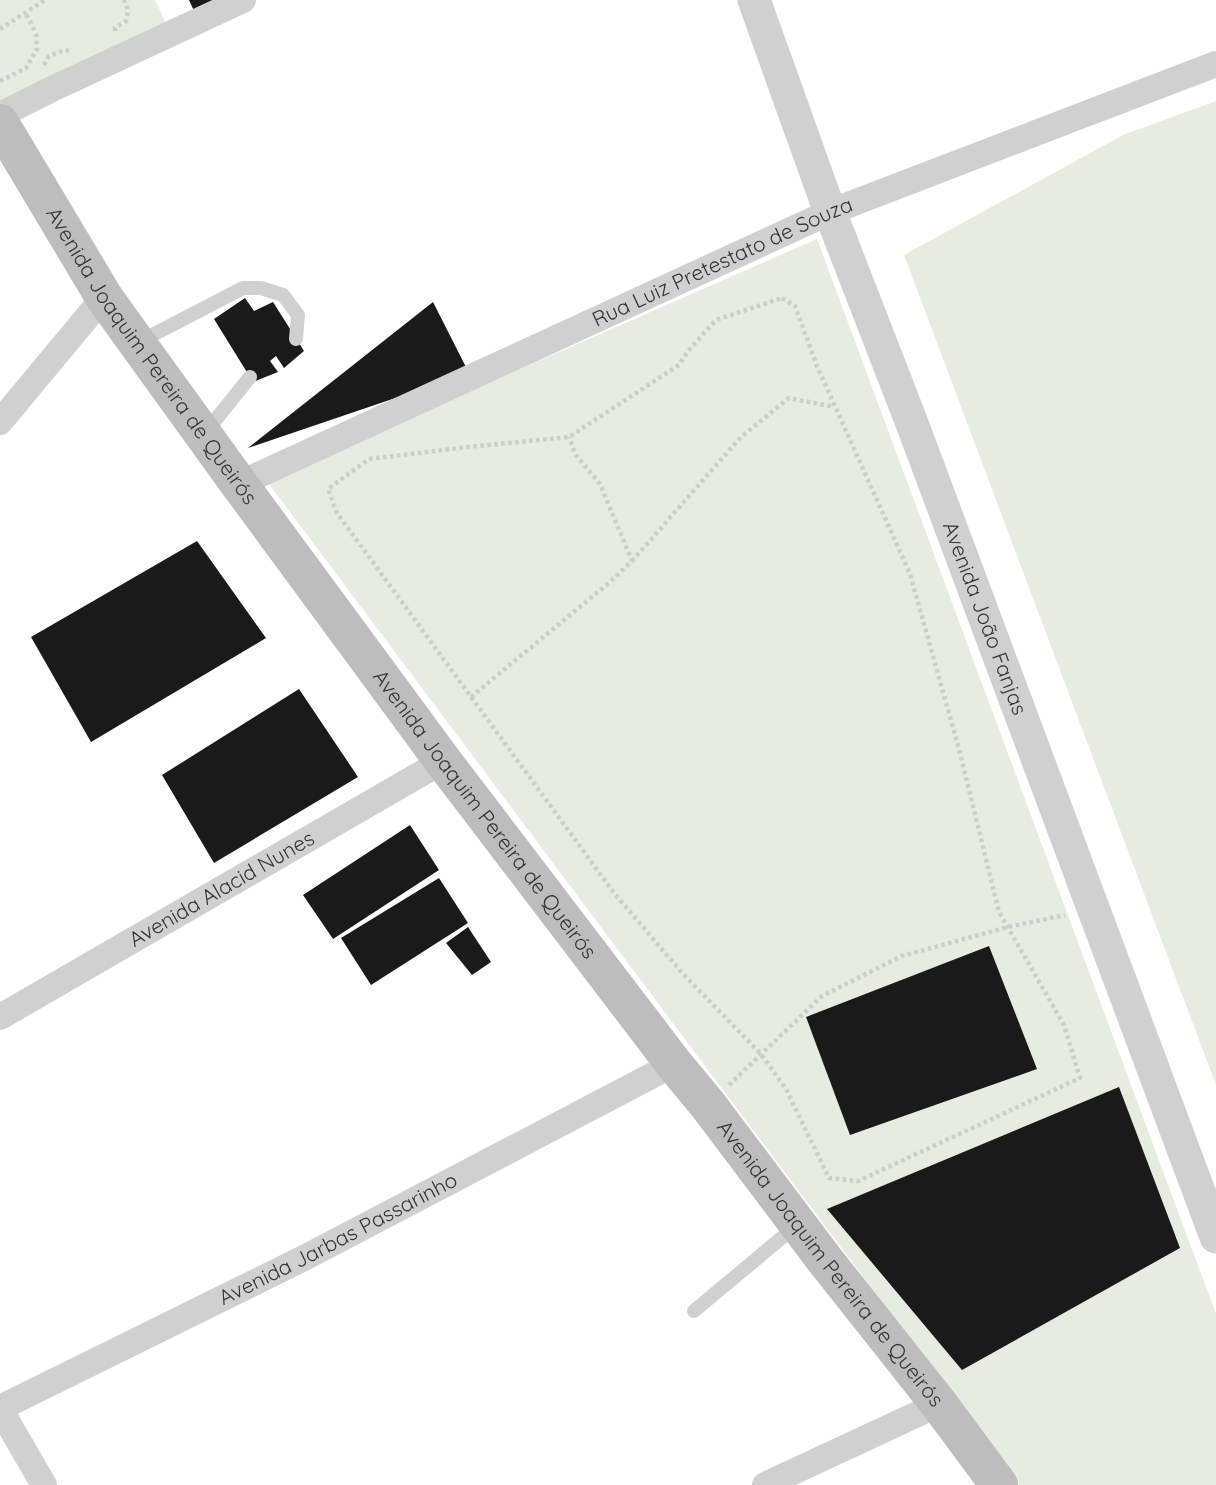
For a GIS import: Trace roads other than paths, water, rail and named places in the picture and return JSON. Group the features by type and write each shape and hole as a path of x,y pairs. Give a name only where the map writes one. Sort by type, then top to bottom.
{"main road":[{"name":"Avenida Joaquim Pereira de Queirós","path":"0,123 104,296 239,484 443,761 999,1485"}],"street":[{"path":"0,115 243,0"},
{"name":"Avenida João Fanjas","path":"754,0 830,212 1095,909 1216,1237"},
{"name":"Rua Luiz Pretestato de Souza","path":"239,484 830,212 1216,64"},
{"path":"0,422 104,296"},
{"name":"Avenida Alacid Nunes","path":"0,1017 443,761"},
{"name":"Avenida Jarbas Passarinho","path":"0,1408 306,1257 674,1064"},
{"path":"765,1485 939,1404"},
{"path":"0,1408 44,1485"}],"lane":[{"path":"137,342 243,288 261,288 283,295 298,315 296,339"},
{"path":"204,435 250,377"},
{"path":"694,1311 798,1224"}]}
